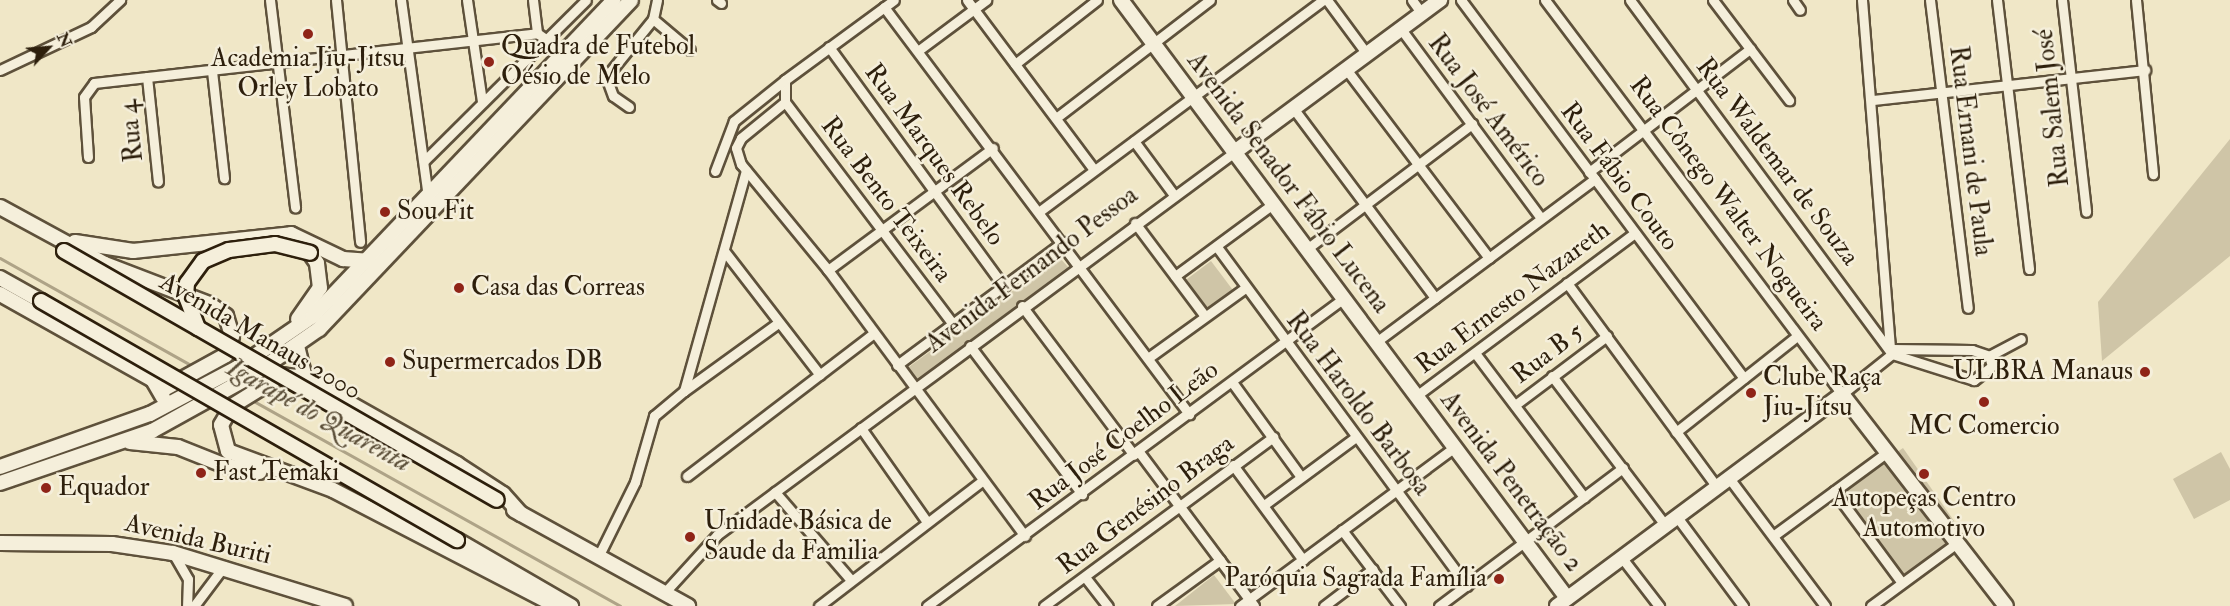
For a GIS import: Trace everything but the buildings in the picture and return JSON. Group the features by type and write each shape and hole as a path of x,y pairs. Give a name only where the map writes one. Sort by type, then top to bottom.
{"main road":[{"path":"0,467 150,414 237,368 328,304 371,261 428,197 614,0"},
{"path":"0,483 129,442 218,396 297,346 356,293 631,0"},
{"name":"Avenida Senador Fábio Lucena","path":"1121,0 1236,151 1416,396"},
{"name":"Avenida Fernando Pessoa","path":"1236,151 1440,0"},
{"path":"0,207 105,264 218,309 232,336 221,361 162,390"},
{"name":"Avenida Manaus 2000","path":"0,214 202,332 598,557"},
{"path":"55,237 133,251 291,234 343,260 371,261"},
{"path":"202,332 186,297 187,283 203,261 229,250 275,244 310,253 321,276 317,297 274,343"},
{"path":"0,278 571,606"},
{"path":"0,294 153,380 162,390 161,403 150,414"},
{"path":"297,346 305,378"},
{"path":"521,514 503,494 457,464 305,378 288,373 262,387 232,406 221,425 228,451 279,472 333,490 557,606"},
{"path":"1562,602 1842,394"},
{"name":"Rua Cônego Walter Nogueira","path":"1842,394 1999,604"},
{"name":"Avenida Penetração 2","path":"1416,396 1526,542 1562,602"},
{"path":"129,442 178,447 249,472 279,472"},
{"name":"Avenida Buriti","path":"0,543 112,544 173,554 224,566 345,606"},
{"path":"598,557 688,606"}],"street":[{"path":"0,70 91,27 120,0"},
{"path":"270,0 295,207"},
{"path":"336,0 360,242"},
{"path":"401,0 428,197"},
{"path":"467,0 482,101"},
{"path":"533,0 537,33"},
{"path":"424,161 586,0"},
{"path":"629,107 613,96 606,77 653,19 657,0"},
{"path":"715,171 734,121 784,80 894,0"},
{"path":"967,0 1094,170"},
{"path":"919,50 986,0"},
{"path":"1015,64 1097,0"},
{"path":"1056,118 1210,0"},
{"path":"1040,211 1325,0 1367,54"},
{"path":"1412,0 1422,14"},
{"name":"Rua Fábio Couto","path":"1461,0 1744,378"},
{"name":"Rua Cônego Walter Nogueira","path":"1545,0 1842,394"},
{"name":"Rua Waldemar de Souza","path":"1629,0 1891,350"},
{"path":"1713,0 1789,100"},
{"path":"1793,0 1800,10"},
{"path":"1862,0 1873,100 1891,350"},
{"name":"Rua Ernani de Paula","path":"1930,0 1968,308"},
{"path":"1996,0 2029,269"},
{"name":"Rua Salem José","path":"2062,0 2086,212"},
{"path":"2136,0 2145,70 2152,174"},
{"path":"884,7 993,148 1189,414"},
{"path":"653,19 690,50"},
{"name":"Rua José Américo","path":"1401,29 1541,218"},
{"path":"88,158 86,88 147,77 537,33 547,40"},
{"name":"Rua Marques Rebelo","path":"829,47 1004,287"},
{"path":"1376,342 1541,218 1642,129 1750,49"},
{"path":"1346,69 1489,258"},
{"path":"212,70 224,178"},
{"path":"1873,100 2071,76 2145,70"},
{"name":"Rua 4","path":"147,77 158,181"},
{"path":"784,80 785,102 741,138 736,156 828,270 982,481 1025,536"},
{"name":"Rua Bento Teixeira","path":"785,102 884,229 953,324"},
{"path":"1293,108 1435,298"},
{"path":"1308,248 1472,124"},
{"path":"1134,141 1174,195"},
{"path":"828,270 993,148"},
{"name":"Avenida Fernando Pessoa","path":"664,592 702,547 1022,306 1236,151"},
{"path":"684,391 746,171"},
{"path":"1175,276 1274,203"},
{"path":"1135,223 1204,315"},
{"name":"Rua Ernesto Nazareth","path":"1416,396 1635,233"},
{"path":"897,365 1063,242"},
{"name":"Rua Haroldo Barbosa","path":"1217,247 1467,586"},
{"path":"725,252 820,375"},
{"path":"1567,283 1717,487"},
{"path":"1148,358 1204,315 1245,288"},
{"name":"Rua José Coelho Leão","path":"927,606 1082,494 1344,298"},
{"path":"1022,306 1179,506 1251,603"},
{"path":"598,557 635,482 654,416 684,391 778,323"},
{"path":"687,476 874,333"},
{"name":"Rua B 5","path":"1515,405 1607,336"},
{"path":"1676,432 1797,336"},
{"path":"1989,357 2020,339"},
{"path":"970,346 1082,494"},
{"path":"1891,350 1974,380 1989,372 1989,357"},
{"path":"1842,394 1891,350 1972,350 1989,357"},
{"path":"1475,353 1584,497"},
{"path":"1552,376 1623,468 1743,606"},
{"path":"1232,382 1301,477"},
{"path":"861,428 927,522"},
{"name":"Rua Genésino Braga","path":"1044,606 1273,437"},
{"path":"1264,505 1356,437"},
{"path":"1240,606 1251,603 1342,530 1455,447"},
{"path":"1773,536 1886,453"},
{"path":"1233,465 1303,560"},
{"path":"1439,606 1623,468"},
{"path":"1729,478 1825,606"},
{"path":"819,606 982,481"},
{"path":"1834,491 1902,583"},
{"path":"775,492 851,580"},
{"path":"1342,530 1400,606"},
{"path":"1871,606 1954,545"},
{"path":"173,554 188,579 187,606"},
{"path":"1622,558 1659,606"},
{"path":"1157,606 1220,560"},
{"path":"194,606 224,566"},
{"path":"1324,606 1373,569"},
{"path":"1085,577 1108,606"}],"shaded area":[{"path":"2230,139 2230,256 2102,361 2098,302"},
{"path":"1059,257 1068,267 916,381 906,369"},
{"path":"1211,261 1233,290 1203,312 1181,283"},
{"path":"1903,448 1965,536 1901,581 1839,493"},
{"path":"2221,452 2230,469 2230,500 2194,519 2173,479"},
{"path":"1214,575 1236,604 1175,606"}],"waterway":[{"name":"Igarapé do Quarenta","path":"0,258 194,367"},
{"name":"Igarapé do Quarenta","path":"250,399 620,606"}],"place":[{"name":"Academia Jiu-Jitsu Orley Lobato","path":"308,34"},
{"name":"Quadra de Futebol Oésio de Melo","path":"489,62"},
{"name":"Sou Fit","path":"385,212"},
{"name":"Casa das Correas","path":"459,288"},
{"name":"Supermercados DB","path":"390,362"},
{"name":"ULBRA Manaus","path":"2145,372"},
{"name":"Clube Raça Jiu-Jitsu","path":"1751,393"},
{"name":"MC Comercio","path":"1984,402"},
{"name":"Fast Temaki","path":"201,473"},
{"name":"Autopeças Centro Automotivo","path":"1924,474"},
{"name":"Equador","path":"46,488"},
{"name":"Unidade Básica de Saude da Familia","path":"690,537"},
{"name":"Paróquia Sagrada Família","path":"1499,579"}]}
